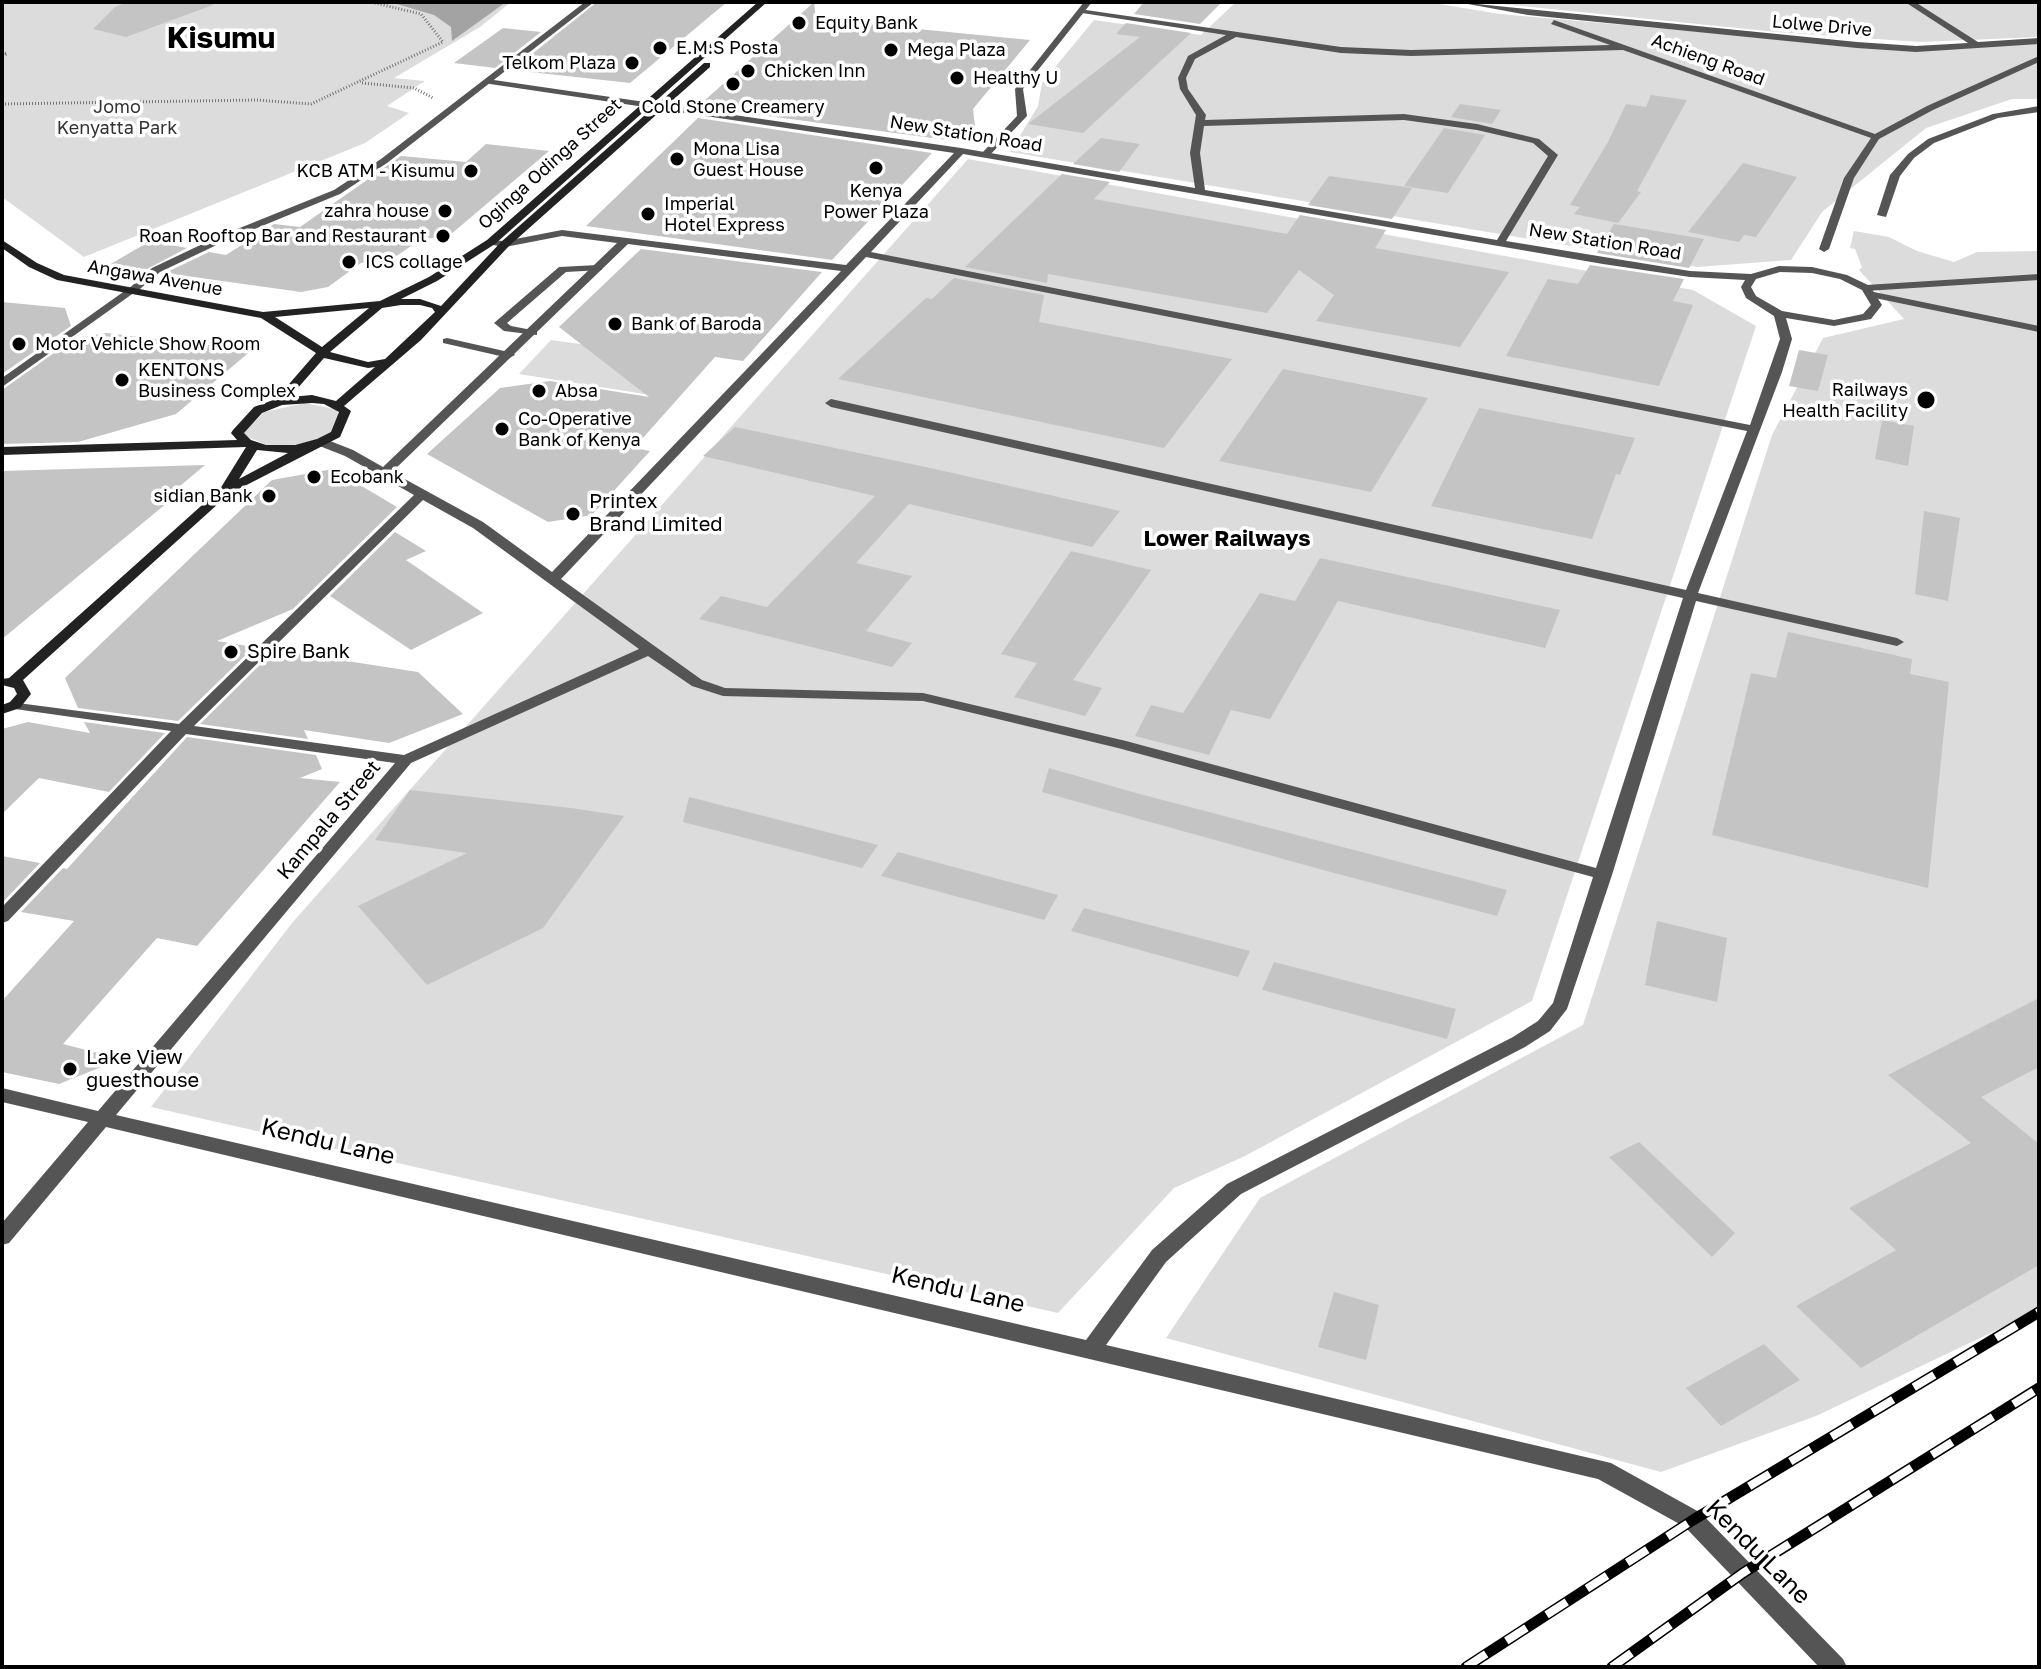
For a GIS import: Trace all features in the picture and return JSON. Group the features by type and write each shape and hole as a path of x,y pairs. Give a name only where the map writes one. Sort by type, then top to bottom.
{"main road":[{"name":"Oginga Odinga Street","path":"280,402 324,351 378,306 433,279 491,242 763,2"},
{"name":"Oginga Odinga Street","path":"338,405 441,313 505,244 776,2"},
{"name":"Angawa Avenue","path":"2,243 33,265 61,278 263,315 420,302 436,306 441,313"},
{"name":"Angawa Avenue","path":"263,315 331,358 348,363 388,362"},
{"path":"8,708 21,700 24,688 7,682 225,491 336,434 345,411 338,405 312,399 280,402 258,410 225,491"},
{"path":"2,451 246,441 280,450 316,444"}],"street":[{"path":"2,383 156,270 219,240 337,192 384,161 590,2"},
{"path":"985,155 1022,116 1019,89 1088,2"},
{"name":"Lolwe Drive","path":"1461,2 1528,13 1916,49 2039,41"},
{"path":"1909,2 1978,46"},
{"path":"1082,11 1341,50 1411,53 1624,47"},
{"name":"Achieng Road","path":"1528,13 1876,137"},
{"path":"1200,192 1195,153 1201,115 1184,89 1184,67 1191,58 1233,35"},
{"path":"1796,269 1824,249 1849,178 1876,137 1930,108 2039,59"},
{"name":"New Station Road","path":"490,81 961,151 1690,274 1752,277 1779,269 1796,269"},
{"path":"1882,215 1895,175 1931,141 1996,116 2039,109"},
{"path":"1202,123 1404,117 1477,127 1536,141 1553,155 1500,243"},
{"path":"552,580 961,151"},
{"path":"491,242 505,244 562,233 850,269"},
{"path":"383,473 533,333 624,242"},
{"path":"1824,249 1843,277"},
{"path":"865,254 1754,429"},
{"path":"533,333 508,329 500,323 563,269 598,268"},
{"path":"1796,269 1843,277 1870,292 1926,308 2039,329"},
{"name":"New Station Road","path":"1690,274 1747,292 1758,304 1779,314"},
{"path":"1747,292 1746,287 1752,277"},
{"path":"1870,292 2039,277"},
{"path":"1870,292 1875,310"},
{"path":"1092,1348 1159,1256 1234,1189 1544,1026 1561,1005 1691,594 1786,339 1779,314 1814,322 1853,321 1875,310 1926,308"},
{"path":"1786,339 1814,322"},
{"path":"447,341 509,355"},
{"path":"831,403 1897,642"},
{"path":"336,434 349,453"},
{"path":"316,444 349,453 478,525 697,683 723,692 923,697 1121,744 1604,875"},
{"path":"2,917 180,731 421,495"},
{"name":"Kampala Street","path":"2,1237 406,760 649,650"},
{"path":"8,708 406,760"},
{"name":"Kendu Lane","path":"2,1095 1603,1470 1693,1520 1835,1667"}],"path":[{"path":"2,104 256,100 311,104 443,42 421,14 371,2"},
{"path":"361,83 414,88 441,102 462,100"}],"green space":[{"name":"Jomo Kenyatta Park","path":"2,2 511,2 480,27 394,78 425,81 387,106 409,113 365,143 84,257 2,197"},
{"path":"1236,2 1427,2 1500,14 1916,51 2039,41 2039,99 2012,99 1926,128 1822,212 1791,260 1697,267 1010,152 1038,106 1042,83 1094,20 1201,35"},
{"path":"1483,2 2039,2 2039,37 1920,42 1776,32"},
{"path":"968,159 1693,290 1756,326 1532,1001 1245,1156 1174,1188 1058,1313 151,1107 292,923"},
{"path":"1854,231 1889,237 1917,251 1954,262 1977,252 2039,251 2039,1310 1816,1416 1661,1472 1166,1338 1260,1198 1583,1025 1772,435 1823,338 1904,319 1859,270 1862,267 1855,249 1850,248"},
{"path":"551,340 689,359 657,396 519,374"},
{"path":"305,403 335,409 339,414 334,432 319,440 293,445 266,445 246,436 244,432 264,412"}],"shaded area":[{"path":"390,2 506,2 452,41 451,27 434,15"}],"building":[{"path":"128,2 212,2 213,5 126,37 93,29 115,7"},
{"path":"597,2 727,2 630,83 512,70"},
{"path":"814,2 816,19 1030,40 973,109 977,144 708,108 714,103 704,101"},
{"path":"1144,2 1222,2 1200,24 1134,14"},
{"path":"1126,23 1191,33 1083,133 1028,124 1140,37 1116,34"},
{"path":"503,28 541,32 495,68 454,63"},
{"path":"1651,95 1687,100 1637,191 1641,192 1618,223 1574,214 1580,207 1570,205 1608,142 1626,104 1646,107"},
{"path":"1460,104 1501,110 1492,124 1451,117"},
{"path":"698,118 932,153 832,260 586,226"},
{"path":"1444,128 1485,135 1448,193 1404,186"},
{"path":"1101,138 1140,144 1119,172 1073,164"},
{"path":"486,144 549,151 450,235 420,240 392,259 361,263 328,287 301,292 165,273 209,252 226,255 274,224 300,227 401,156 466,162"},
{"path":"1743,163 1797,177 1756,237 1744,235 1739,242 1688,232"},
{"path":"1062,174 1110,182 1094,199 1287,234 1300,215 1386,230 1375,248 1509,272 1460,347 1316,321 1334,295 1299,270 1267,313 1048,274 1047,283 965,267"},
{"path":"1329,176 1412,188 1392,219 1308,205"},
{"path":"1614,224 1704,239 1689,268 1597,253"},
{"path":"150,241 187,248 145,270 109,265"},
{"path":"641,249 822,272 743,361 715,357 634,448 650,451 592,515 548,522 427,454 500,388 550,381 649,397 559,327"},
{"path":"1590,265 1684,279 1673,301 1693,305 1659,386 1506,356 1548,279 1578,284"},
{"path":"954,278 1044,295 1039,322 1232,359 1164,448 838,379 926,298 932,299"},
{"name":"Motor Vehicle Show Room","path":"2,302 65,308 71,326 2,374"},
{"name":"KENTONS Business Complex","path":"106,333 252,350 176,414 78,442 2,444 2,390 75,338"},
{"path":"1799,350 1828,355 1818,391 1789,386"},
{"path":"1283,369 1428,398 1371,492 1219,461"},
{"path":"1479,408 1635,438 1620,475 1616,474 1592,539 1431,506"},
{"path":"1882,420 1914,426 1908,466 1875,459"},
{"path":"735,427 1120,511 1092,547 909,504 856,563 912,576 866,631 912,643 892,667 699,619 721,596 767,607 875,496 703,456"},
{"path":"205,465 161,502 167,503 2,639 2,471"},
{"path":"333,469 397,507 293,609 217,641 254,647 178,721 78,708 65,678 272,480"},
{"path":"1924,511 1960,518 1948,601 1915,594"},
{"path":"395,532 426,551 406,560 483,613 411,650 330,596"},
{"path":"1071,551 1151,570 1073,680 1102,688 1085,716 1014,697 1037,663 1001,654"},
{"path":"1320,558 1560,610 1545,648 1338,601 1270,719 1231,710 1209,755 1135,736 1151,705 1183,713 1260,593 1295,601"},
{"path":"1788,632 1912,659 1910,674 1949,682 1928,888 1712,835 1751,673 1776,678"},
{"path":"275,650 418,672 463,714 389,743 304,730 308,739 200,724"},
{"path":"28,722 90,733 84,722 165,733 109,792 39,778 2,814 2,729"},
{"path":"187,737 316,755 322,769 300,778 340,782 197,946 157,938 63,1044 121,1059 59,1084 2,1072 2,1001 74,921 21,912 63,868 67,869"},
{"path":"1049,768 1507,890 1497,916 1323,870 1042,792"},
{"path":"410,790 624,816 543,928 427,985 358,906 467,853 375,840"},
{"path":"689,797 878,845 862,868 683,822"},
{"path":"898,852 1058,895 1044,920 881,876"},
{"path":"2,856 40,863 2,903"},
{"path":"1084,908 1250,951 1238,977 1071,931"},
{"path":"1657,921 1727,938 1717,1002 1645,985"},
{"path":"1274,962 1456,1009 1447,1039 1262,990"},
{"path":"2039,998 2039,1067 1981,1097 2039,1144 2039,1265 1861,1368 1796,1306 1896,1250 1849,1208 1971,1143 1888,1075"},
{"path":"1639,1142 1735,1233 1712,1257 1609,1157"},
{"path":"1334,1292 1379,1305 1366,1360 1318,1347"},
{"path":"1764,1344 1800,1380 1721,1426 1686,1388"}],"railway":[{"path":"1466,1667 1693,1520 2039,1312"},
{"path":"1612,1667 1743,1573 2039,1388"}],"place":[{"name":"Equity Bank","path":"799,23"},
{"name":"E.M.S Posta","path":"660,48"},
{"name":"Mega Plaza","path":"891,50"},
{"name":"Telkom Plaza","path":"632,63"},
{"name":"Chicken Inn","path":"748,71"},
{"name":"Healthy U","path":"957,78"},
{"name":"Cold Stone Creamery","path":"733,84"},
{"name":"Mona Lisa Guest House","path":"677,159"},
{"name":"Kenya Power Plaza","path":"876,168"},
{"name":"KCB ATM - Kisumu","path":"471,171"},
{"name":"zahra house","path":"445,211"},
{"name":"Imperial Hotel Express","path":"648,214"},
{"name":"Roan Rooftop Bar and Restaurant","path":"443,236"},
{"name":"ICS collage","path":"349,262"},
{"name":"Bank of Baroda","path":"615,324"},
{"name":"Motor Vehicle Show Room","path":"19,344"},
{"name":"KENTONS Business Complex","path":"122,380"},
{"name":"Absa","path":"539,391"},
{"name":"Railways Health Facility","path":"1926,400"},
{"name":"Co-Operative Bank of Kenya","path":"502,429"},
{"name":"Ecobank","path":"314,477"},
{"name":"sidian Bank","path":"269,496"},
{"name":"Printex Brand Limited","path":"573,514"},
{"name":"Spire Bank","path":"231,652"},
{"name":"Lake View guesthouse","path":"70,1069"}],"district":[{"name":"Kisumu","path":"221,38"},
{"name":"Lower Railways","path":"1227,539"}]}
